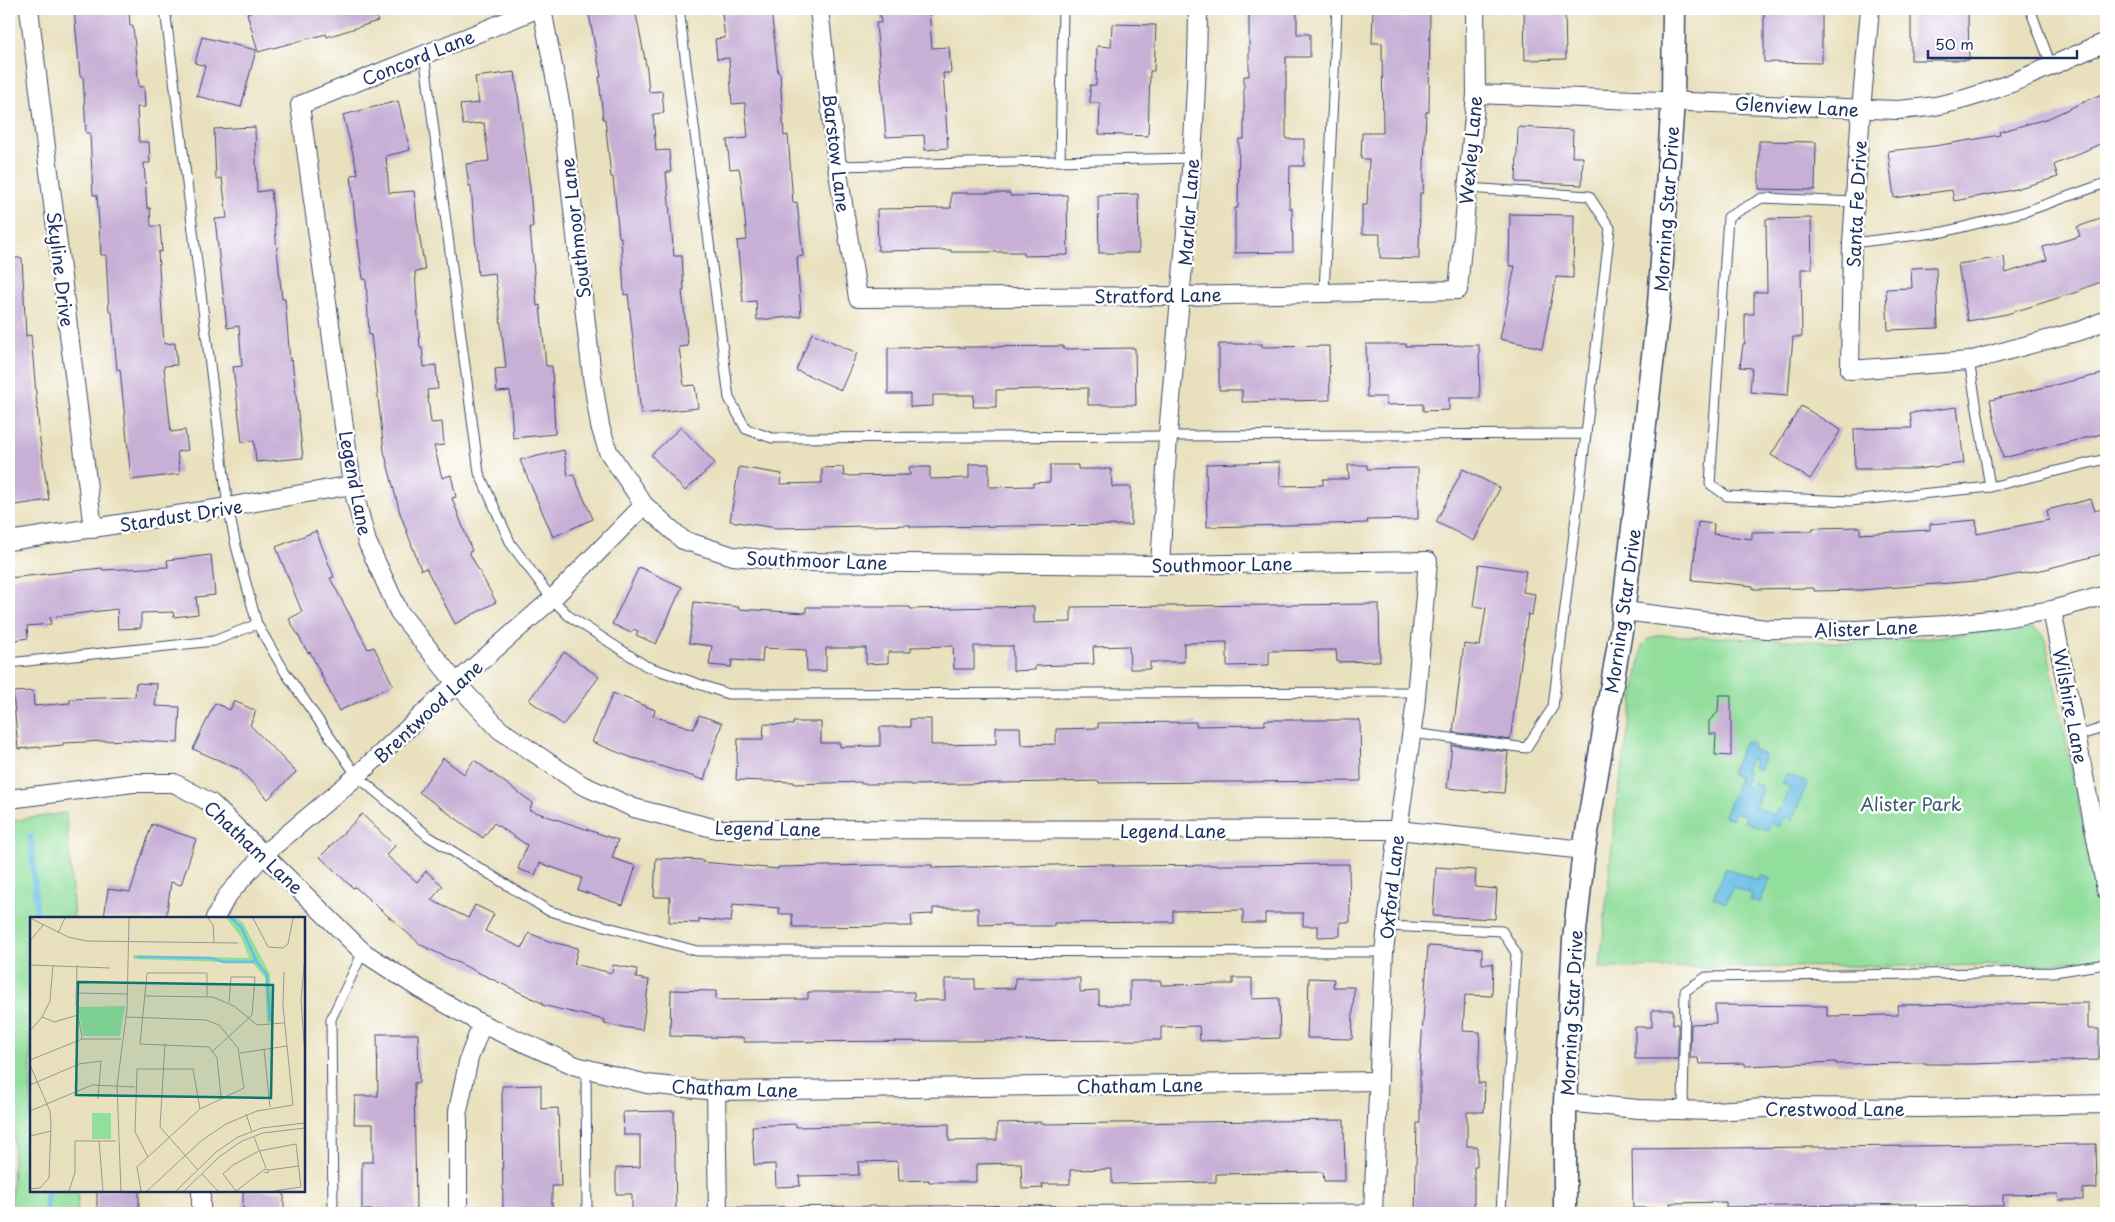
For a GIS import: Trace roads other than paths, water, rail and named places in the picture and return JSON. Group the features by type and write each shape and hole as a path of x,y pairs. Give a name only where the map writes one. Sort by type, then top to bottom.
{"street":[{"name":"Skyline Drive","path":"29,9 93,529"},
{"name":"Concord Lane","path":"300,105 537,9"},
{"name":"Southmoor Lane","path":"542,9 562,113 592,376 600,426 608,451 644,505 683,540 733,556 792,562 1160,565 1428,562"},
{"name":"Barstow Lane","path":"820,9 837,166 858,298"},
{"name":"Marlar Lane","path":"1160,565 1168,436 1182,296 1192,158 1198,9"},
{"name":"Wexley Lane","path":"1458,290 1476,94 1475,9"},
{"name":"Morning Star Drive","path":"1564,1213 1565,1102 1574,940 1584,850 1624,611 1659,304 1673,100 1674,9"},
{"name":"Santa Fe Drive","path":"1870,9 1852,242 1850,370 1969,361"},
{"name":"Glenview Lane","path":"1476,94 1897,110 1936,106 2006,85 2106,42"},
{"name":"Legend Lane","path":"300,105 352,485 367,542 399,612 456,682 500,730 582,785 634,808 717,830 1398,830 1584,850"},
{"name":"Stratford Lane","path":"858,298 1182,296 1458,290"},
{"path":"1969,361 2083,330 2106,320"},
{"name":"Stardust Drive","path":"9,541 228,507 352,485"},
{"name":"Brentwood Lane","path":"216,917 227,896 264,854 357,776 456,682 552,599 644,505"},
{"name":"Oxford Lane","path":"1373,1211 1386,926 1412,733 1428,562"},
{"name":"Alister Lane","path":"1624,611 1766,629 1855,630 1947,624 2052,610 2106,595"},
{"name":"Wilshire Lane","path":"2052,610 2104,867 2106,890"},
{"name":"Chatham Lane","path":"9,799 133,783 174,783 211,803 363,952 420,989 482,1024 576,1066 646,1084 716,1091 1380,1081"},
{"path":"458,1213 458,1111 469,1058 482,1024"},
{"path":"716,1091 718,1213"},
{"name":"Crestwood Lane","path":"1565,1102 1638,1109 1714,1111 1783,1107 1920,1108 2106,1104"},
{"path":"201,1192 201,1213"}],"lane":[{"path":"165,9 228,507 236,546 257,624 285,672 357,776 428,836 549,911 697,951 1384,952"},
{"path":"678,9 729,398 746,429 772,438 1586,434"},
{"path":"1060,161 1064,9"},
{"path":"1324,292 1337,9"},
{"path":"2030,9 2051,65"},
{"path":"424,54 479,473 512,544 552,599 569,616 646,666 728,694 1416,692"},
{"path":"837,166 1192,158"},
{"path":"1852,242 1944,232 2024,212 2106,183"},
{"path":"1412,733 1526,748 1553,708 1610,228 1588,196 1467,188"},
{"path":"1855,202 1762,198 1728,217 1710,484 1727,496 1850,501 1990,487 2106,459"},
{"path":"1969,361 1990,487"},
{"path":"9,663 214,641 257,624"},
{"path":"2077,736 2106,727"},
{"path":"1386,926 1502,931 1516,952 1501,1213"},
{"path":"333,1213 331,1019 363,952"},
{"path":"1683,1110 1685,991 1706,977 2054,972 2106,964"},
{"path":"586,1069 587,1213"},
{"path":"718,1213 1373,1211"}],"water":[{"path":"1745,741 1754,744 1752,749 1765,755 1759,770 1753,767 1755,761 1750,759 1745,770 1749,773 1744,785 1750,788 1753,782 1763,787 1755,807 1774,815 1777,809 1780,810 1790,787 1782,784 1787,774 1808,782 1792,820 1784,816 1780,827 1771,823 1768,831 1744,821 1746,816 1735,812 1732,819 1724,816 1740,778 1731,774"},
{"path":"1725,868 1758,880 1760,875 1770,879 1760,903 1750,900 1752,894 1733,887 1726,903 1713,898"}],"waterway":[{"path":"31,837 37,917"},
{"path":"46,1213 47,1192"}],"park label":[{"name":"Alister Park","path":"1911,803"}]}
